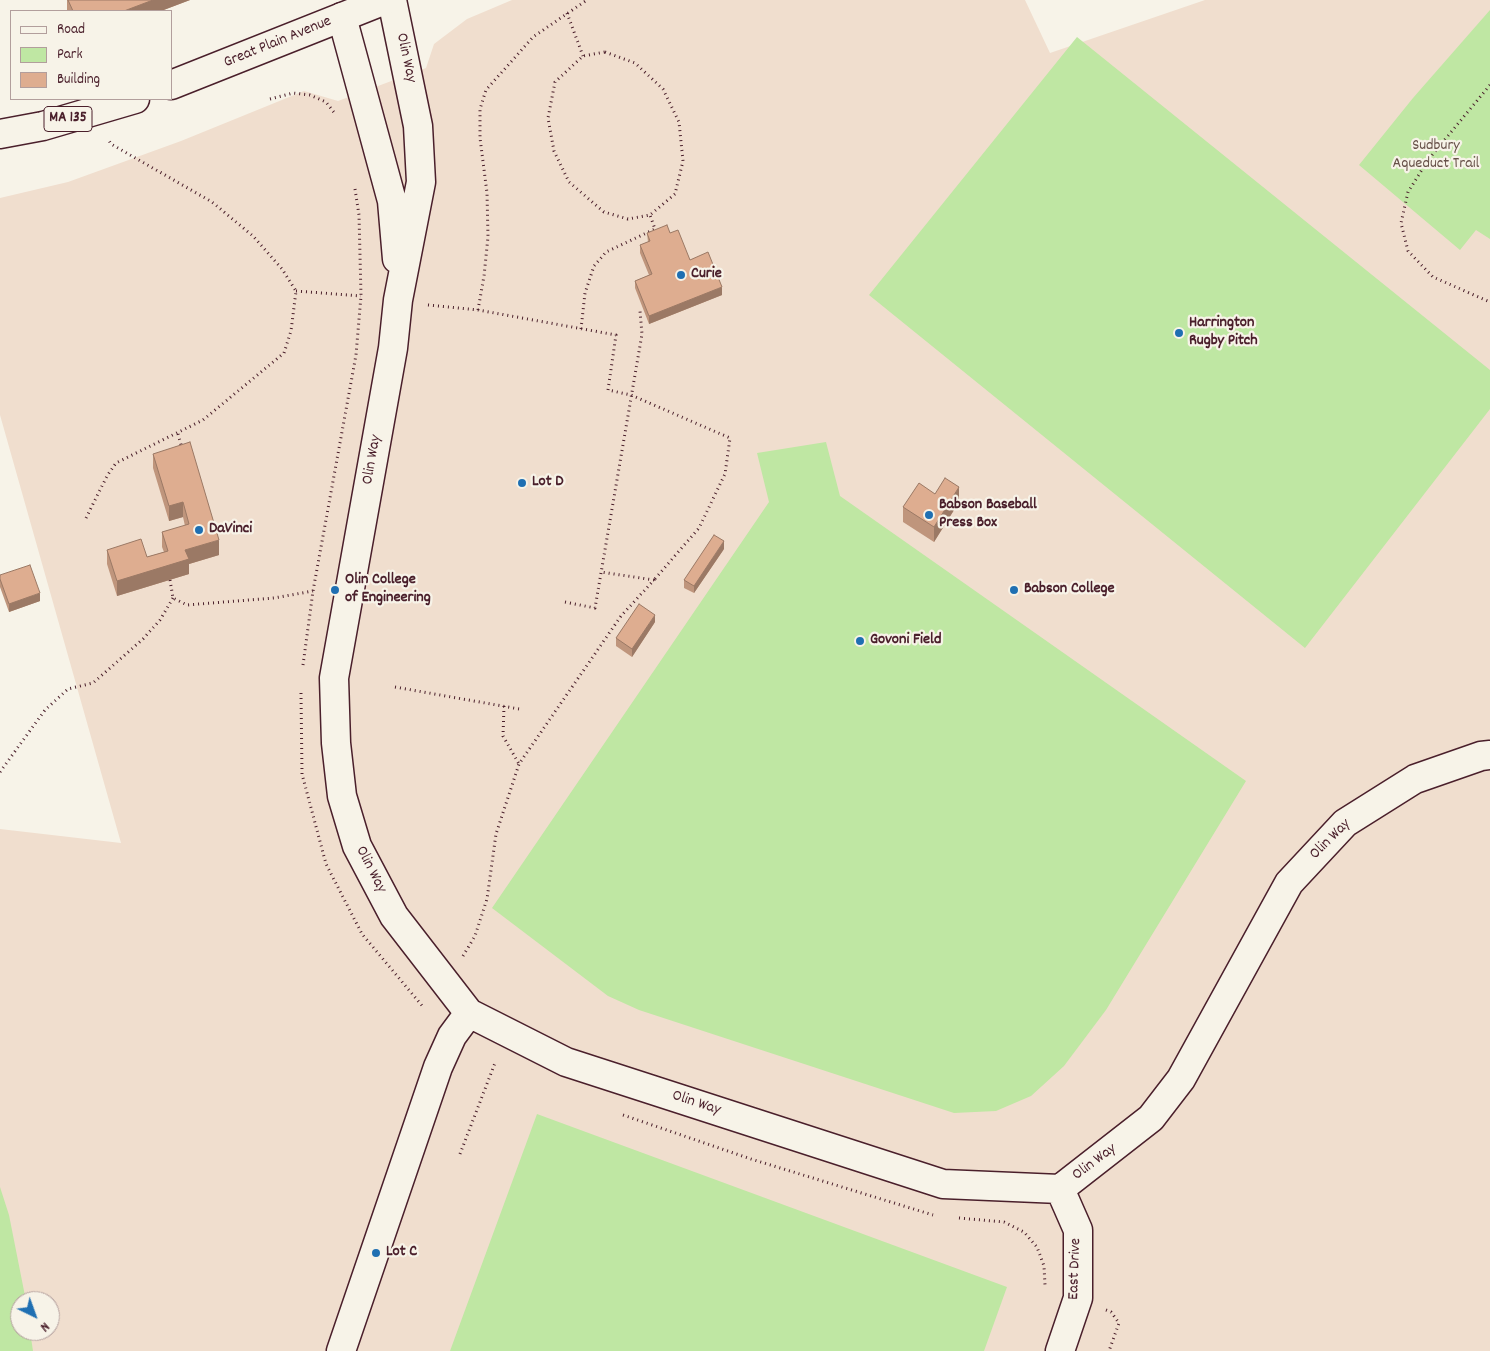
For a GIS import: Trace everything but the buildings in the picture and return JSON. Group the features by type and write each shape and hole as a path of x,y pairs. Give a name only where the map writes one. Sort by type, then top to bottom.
{"street":[{"name":"Great Plain Avenue","path":"172,85 351,9 385,0"},
{"name":"Olin Way","path":"392,0 418,126 421,182 411,299 391,358 334,678 336,743 342,796 357,846 394,916 469,1013 566,1062 943,1184 1060,1189 1122,1142 1157,1110 1181,1079 1289,883 1345,822 1415,779 1480,756 1490,755"},
{"name":"Olin Way","path":"351,9 411,299"},
{"name":"MA 135","path":"0,134 92,113 132,100"},
{"path":"341,1351 435,1076 452,1036 469,1013"},
{"name":"East Drive","path":"1060,1189 1078,1230 1078,1298 1060,1351"}],"path":[{"path":"478,310 488,237 487,193 480,138 480,109 486,90 534,36 566,12 587,0"},
{"path":"566,12 582,56"},
{"path":"605,52 635,63 663,89 679,122 683,161 675,194 650,215 628,219 604,212 569,182 554,150 548,118 555,82 582,56 605,52"},
{"path":"1490,85 1428,160 1408,192 1401,223 1408,251 1432,277 1490,302"},
{"path":"270,99 293,93 310,94 326,102 336,115 338,124"},
{"path":"86,518 107,476 116,463 178,434 202,420 284,353 291,330 296,292 282,269 252,236 212,202 111,144 92,113"},
{"path":"303,667 314,591 356,355 361,296 359,215 353,180"},
{"path":"581,329 585,293 594,266 606,252 655,229 650,215"},
{"path":"296,292 361,296"},
{"path":"411,299 616,335 608,390 631,395 730,438 725,474 699,528 621,616 519,764 496,834 487,899 475,936 460,960"},
{"path":"564,602 595,608 642,334 640,311"},
{"path":"178,434 182,450"},
{"path":"600,572 654,580"},
{"path":"0,772 45,710 68,689 93,683 143,639 160,620 173,598 170,580"},
{"path":"173,598 187,605 274,598 314,591"},
{"path":"301,686 302,774 326,864 362,934 416,1000 452,1036 503,1067"},
{"path":"395,687 519,710"},
{"path":"504,706 503,736 519,764"},
{"path":"460,1154 495,1063"},
{"path":"619,1114 760,1162 938,1216"},
{"path":"956,1217 1004,1222 1024,1232 1037,1248 1044,1266 1045,1290 1078,1298 1111,1312 1119,1323 1109,1351"}],"shaded area":[{"name":"Olin College of Engineering","path":"512,0 1025,0 1050,53 1205,0 1490,0 1490,1351 0,1351 0,829 121,843 0,415 0,198 68,182 181,141 304,91 338,101 426,68 434,44 467,19"}],"green space":[{"name":"Sudbury Aqueduct Trail","path":"1490,10 1490,239 1476,230 1460,250 1359,165 1413,98"},
{"name":"Harrington Rugby Pitch","path":"1077,37 1490,370 1490,409 1305,648 869,295"},
{"name":"Govoni Field","path":"826,442 840,496 1246,781 1106,1010 1064,1066 1031,1096 996,1111 954,1113 639,1010 608,996 492,908 769,502 757,453"},
{"path":"537,1114 1007,1287 984,1351 450,1351"},
{"path":"0,1187 9,1215 24,1291 10,1291 10,1341 32,1341 33,1351 0,1351"}],"place":[{"name":"Curie","path":"681,275"},
{"name":"Harrington Rugby Pitch","path":"1179,333"},
{"name":"Lot D","path":"522,483"},
{"name":"Babson Baseball Press Box","path":"929,515"},
{"name":"DaVinci","path":"199,530"},
{"name":"Olin College of Engineering","path":"335,590"},
{"name":"Babson College","path":"1014,590"},
{"name":"Govoni Field","path":"860,641"},
{"name":"Lot C","path":"376,1253"}]}
